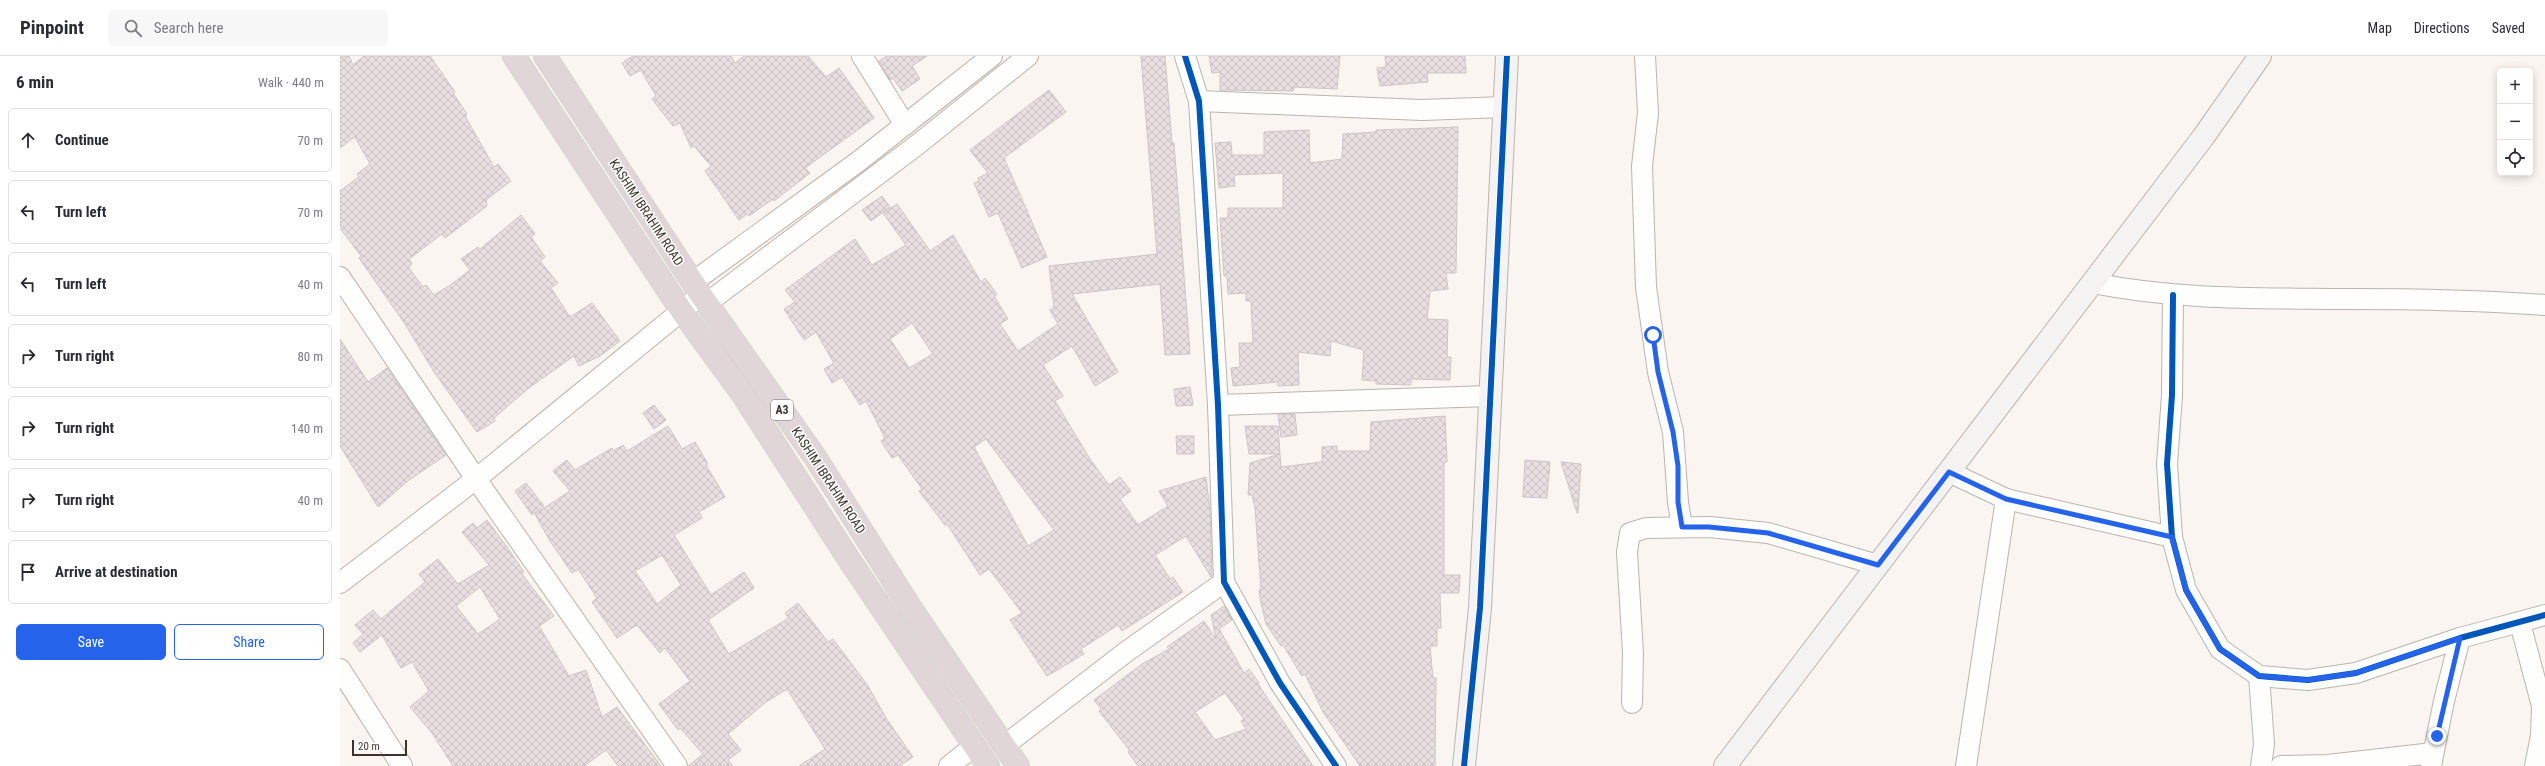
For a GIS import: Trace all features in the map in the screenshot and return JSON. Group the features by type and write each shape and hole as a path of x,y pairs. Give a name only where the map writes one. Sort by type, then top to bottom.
{"highway":[{"name":"KASHIM IBRAHIM ROAD","path":"514,56 681,310 743,395 850,562 988,766"},
{"name":"KASHIM IBRAHIM ROAD","path":"545,56 701,293 815,457 910,607 1018,766"}],"main road":[{"path":"1464,766 1480,608 1507,56"},
{"path":"1725,766 2204,136 2260,56"}],"street":[{"path":"862,56 905,124"},
{"path":"340,583 476,479 905,124 992,56"},
{"path":"701,293 917,145 1028,56"},
{"path":"1185,56 1199,102 1218,405 1224,582 1280,683 1336,766"},
{"path":"1645,56 1648,113 1642,166 1646,287 1658,372 1673,432 1678,466 1678,502 1682,527"},
{"path":"1199,102 1422,110 1505,107"},
{"path":"340,277 476,479 677,766"},
{"path":"2093,283 2138,292 2232,299 2467,300 2545,305"},
{"path":"2173,294 2172,395 2166,464 2172,537 2186,590 2220,649 2259,676 2308,680 2356,673 2460,638 2545,615"},
{"path":"1218,405 1490,396"},
{"path":"1949,472 2006,499 2172,537"},
{"path":"1966,766 2006,499"},
{"path":"1632,703 1633,653 1627,552 1630,533 1646,528 1709,527 1768,533 1878,565"},
{"path":"1004,745 1126,652 1224,582"},
{"path":"2520,623 2542,706 2541,736 2535,766"},
{"path":"2281,766 2432,760 2460,638"},
{"path":"340,669 402,766"},
{"path":"2259,676 2264,744 2261,766"},
{"path":"949,766 974,746"}],"building":[{"path":"340,56 349,56 353,65 364,56 430,56 455,92 453,93 467,114 465,116 494,167 498,164 511,181 486,200 487,206 445,238 442,234 409,259 412,264 408,267 423,287 426,285 434,295 449,286 470,270 461,259 478,247 480,249 521,215 535,234 531,237 545,257 540,261 558,283 551,288 570,317 592,303 620,341 600,356 579,366 574,356 530,387 494,418 495,421 477,432 434,372 405,324 359,258 361,256 340,228 340,191 359,177 357,174 370,164 355,137 340,148"},
{"path":"633,56 731,56 735,63 744,56 808,56 826,77 839,68 874,118 805,168 810,173 774,201 773,199 749,216 747,214 739,220 705,171 711,166 694,146 691,148 680,123 673,126 652,99 656,96 641,70 630,76 622,63"},
{"path":"887,56 927,56 912,66 920,79 902,91 893,78 890,80 879,61"},
{"path":"1141,56 1165,56 1172,143 1174,143 1190,354 1165,355 1160,284 1072,294 1118,372 1095,386 1072,346 1043,365 1063,396 1055,401 1090,459 1109,485 1120,477 1131,491 1120,499 1138,525 1168,506 1159,491 1206,477 1210,510 1212,576 1211,577 1186,536 1155,555 1170,579 1173,577 1183,592 1122,631 1118,625 1081,649 1084,654 1047,676 1010,620 1022,613 989,569 980,575 947,524 945,525 919,491 922,489 898,455 892,458 881,441 885,438 866,401 860,405 842,377 832,383 824,369 834,363 816,332 804,340 784,309 795,302 785,290 855,239 872,265 906,245 883,213 897,204 930,251 953,235 981,282 985,278 997,294 994,296 1008,319 1000,324 1018,351 1058,324 1050,310 1054,307 1049,266 1157,254","holes":["912,323 933,354 909,368 890,339","986,439 1054,530 1028,546 974,447"]},
{"path":"1209,56 1340,56 1337,89 1294,87 1293,91 1220,90 1220,72 1212,73"},
{"path":"1385,56 1465,56 1466,73 1427,73 1428,82 1380,86 1377,68 1386,67"},
{"path":"1049,90 1066,112 1004,158 1047,257 1022,268 998,213 989,217 974,183 979,181 978,178 988,173 970,150"},
{"path":"1458,127 1456,273 1446,273 1448,289 1430,291 1427,319 1448,320 1447,357 1451,357 1450,380 1411,379 1411,385 1376,384 1376,381 1362,380 1364,350 1331,341 1330,356 1298,352 1299,385 1278,386 1278,382 1233,386 1231,368 1240,367 1239,343 1253,343 1251,301 1246,301 1246,293 1228,294 1227,276 1224,276 1220,218 1228,218 1228,208 1283,208 1283,173 1234,175 1235,186 1219,188 1215,143 1231,142 1232,155 1264,155 1264,132 1309,130 1310,163 1342,159 1343,134 1376,132 1376,130"},
{"path":"882,196 890,207 871,221 862,210"},
{"path":"340,339 368,382 387,368 446,455 409,480 378,507 340,446"},
{"path":"1190,387 1193,405 1176,406 1174,389"},
{"path":"654,405 666,420 654,429 643,413"},
{"path":"1278,414 1295,414 1297,435 1281,437"},
{"path":"1445,416 1447,462 1444,462 1444,575 1460,575 1459,593 1440,593 1441,628 1437,628 1437,646 1430,646 1433,678 1436,678 1435,766 1360,766 1323,712 1305,674 1302,676 1283,645 1281,646 1266,624 1259,590 1261,589 1255,508 1252,495 1248,495 1250,463 1280,454 1281,467 1322,462 1322,447 1337,446 1337,451 1370,451 1371,422"},
{"path":"668,426 682,449 695,442 708,464 706,465 725,497 699,512 702,518 674,535 711,595 744,572 754,588 708,620 729,654 789,618 785,613 798,603 828,642 833,639 868,686 886,718 913,757 899,766 799,766 825,749 787,689 766,702 728,734 741,750 728,760 733,766 688,766 703,754 680,728 678,730 659,704 690,681 665,648 660,653 637,625 617,638 592,602 597,598 578,569 572,573 550,541 535,514 570,491 553,471 567,460 575,470 612,448 613,451 623,445 627,451","holes":["662,555 681,585 657,604 635,571"]},
{"path":"1245,426 1278,426 1280,454 1249,454"},
{"path":"1176,436 1194,436 1194,454 1177,454"},
{"path":"1525,460 1550,462 1547,498 1523,497"},
{"path":"1561,462 1581,464 1578,513 1577,513"},
{"path":"526,483 544,506 532,515 515,491"},
{"path":"487,520 524,572 522,574 554,616 539,626 569,676 586,670 602,717 617,707 661,766 618,766 606,750 584,766 453,766 432,733 410,707 429,691 412,662 401,668 382,635 360,652 353,643 363,634 355,625 373,610 381,619 425,582 419,574 438,559 458,584 489,565 462,532 473,523 477,528","holes":["480,587 500,619 478,634 456,606"]},
{"path":"1224,606 1232,620 1219,629 1244,673 1249,669 1313,766 1138,766 1128,752 1130,751 1099,711 1101,709 1094,700 1142,664 1169,649 1167,647 1204,621 1216,639 1211,615","holes":["1225,693 1244,719 1241,721 1246,729 1215,740 1195,712"]}],"cycle path":[{"path":"1185,56 1199,101 1218,405 1224,582 1280,683 1336,766"},
{"path":"1464,766 1480,608 1507,56"},
{"path":"2173,295 2172,395 2167,464 2172,537 2186,590 2220,649 2259,676 2308,680 2356,673 2460,638 2545,615"}],"route":[{"path":"1653,335 1658,372 1667,402 1673,432 1678,466 1678,502 1682,527 1709,527 1768,533 1878,565 1949,472 2006,499 2077,517 2172,537 2186,590 2220,649 2259,676 2308,680 2356,673 2460,638 2437,736"}]}
